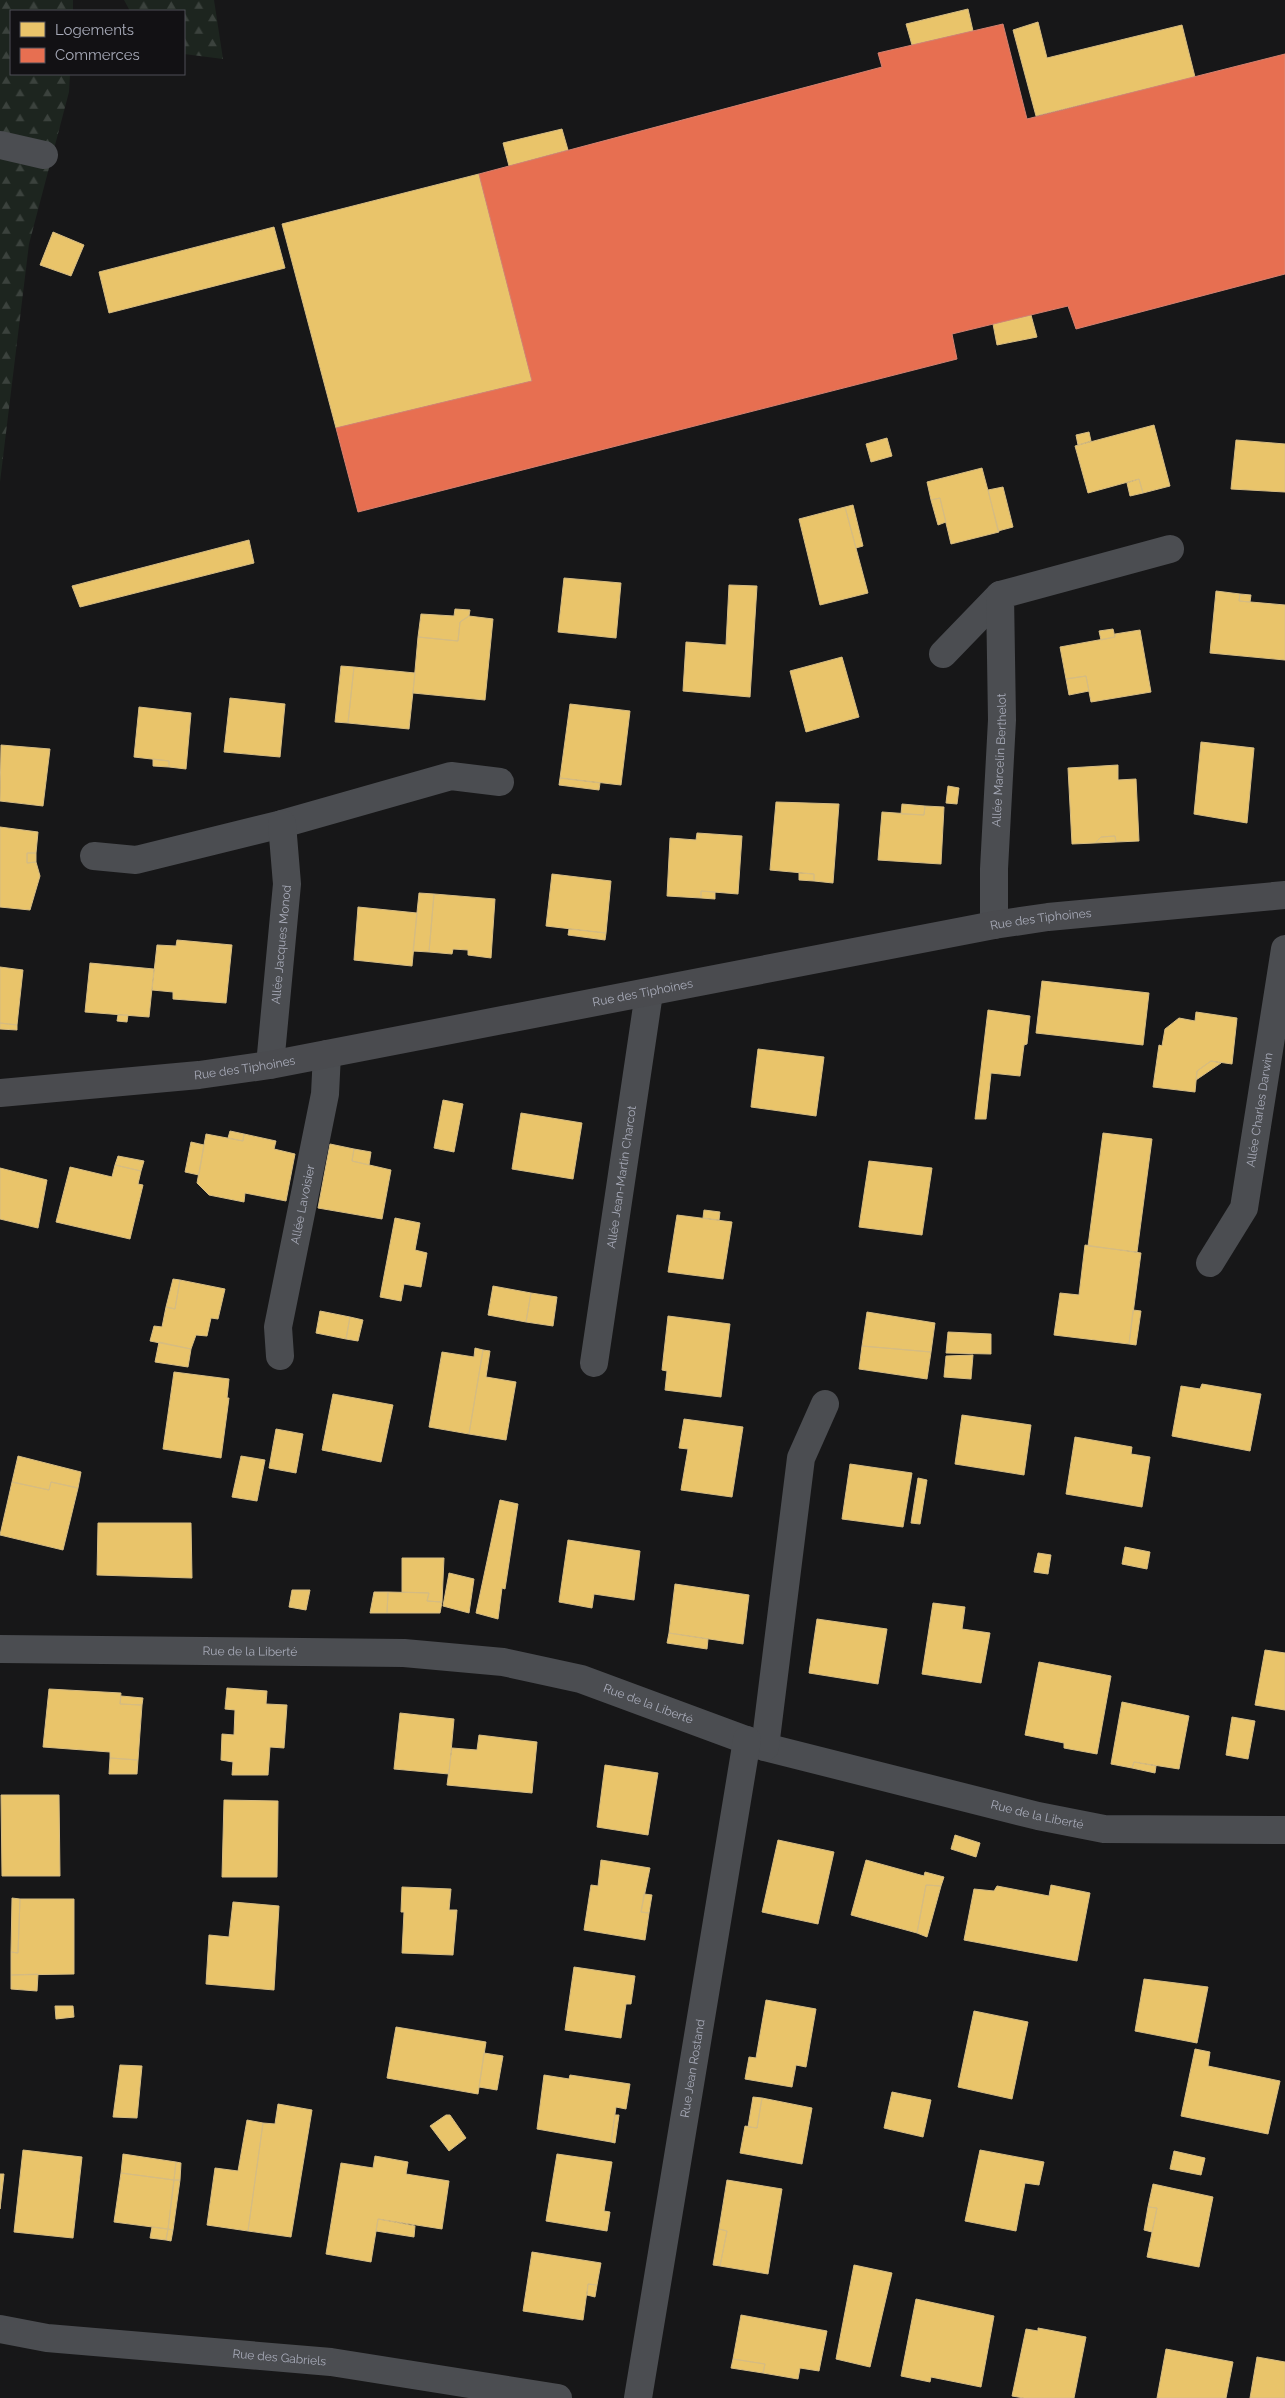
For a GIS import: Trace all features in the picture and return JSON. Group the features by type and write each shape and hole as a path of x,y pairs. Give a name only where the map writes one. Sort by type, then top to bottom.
{"street":[{"path":"0,145 44,156"},
{"path":"942,654 1000,594 1170,549"},
{"name":"Allée Marcelin Berthelot","path":"994,925 994,869 1002,720 1000,594"},
{"path":"94,856 136,860 282,824 451,776 500,782"},
{"name":"Allée Jacques Monod","path":"270,1065 287,884 282,824"},
{"name":"Rue des Tiphoines","path":"0,1093 199,1076 270,1065 994,925 1048,917 1285,895"},
{"name":"Allée Charles Darwin","path":"1210,1263 1244,1208 1285,949"},
{"name":"Allée Jean-Martin Charcot","path":"594,1363 649,993"},
{"name":"Allée Lavoisier","path":"280,1356 278,1327 325,1094 327,1054"},
{"name":"Rue Jean Rostand","path":"638,2398 756,1743 801,1458 825,1404"},
{"name":"Rue de la Liberté","path":"0,1649 404,1652 503,1662 581,1679 756,1743 982,1803 1104,1829 1285,1830"},
{"name":"Rue des Gabriels","path":"0,2329 48,2338 331,2362 558,2398"}],"green space":[{"path":"0,0 73,0 73,10 10,10 10,75 70,75 69,92 29,244 0,482"},
{"path":"124,0 214,0 223,59 185,54 185,10 129,10"}],"building: Logements":[{"path":"968,9 973,31 912,45 906,24"},
{"path":"1038,22 1047,58 1182,25 1195,77 1036,116 1013,30"},
{"path":"562,129 568,150 509,166 503,143"},
{"path":"479,174 532,381 336,428 282,224"},
{"path":"274,227 285,268 109,313 99,272"},
{"path":"53,232 84,245 71,276 40,265"},
{"path":"1031,315 1037,337 997,345 993,324"},
{"path":"1154,425 1170,486 1143,493 1139,479 1088,493 1075,446"},
{"path":"1089,432 1091,441 1078,445 1076,435"},
{"path":"887,438 892,456 871,462 866,444"},
{"path":"1236,440 1285,444 1285,492 1231,489"},
{"path":"982,468 999,532 951,544 940,498 931,500 927,482"},
{"path":"1139,479 1143,493 1130,496 1127,483"},
{"path":"1003,487 1013,527 998,531 988,490"},
{"path":"940,498 946,522 938,525 931,500"},
{"path":"853,505 863,546 856,548 845,507"},
{"path":"845,507 868,593 820,605 799,519"},
{"path":"249,540 254,563 80,607 72,586"},
{"path":"564,578 621,583 616,638 558,632"},
{"path":"729,585 757,586 750,697 683,691 686,642 726,645"},
{"path":"1216,591 1240,594 1239,601 1285,605 1285,660 1210,653"},
{"path":"1240,594 1251,595 1250,602 1239,601"},
{"path":"455,609 470,610 469,616 460,622 458,641 418,637 421,614 454,616"},
{"path":"469,616 493,619 485,700 413,693 418,637 458,641 460,622"},
{"path":"1113,629 1115,637 1101,640 1099,631"},
{"path":"1140,630 1151,692 1091,702 1086,676 1066,679 1060,647 1115,637 1115,634"},
{"path":"842,657 859,717 806,732 790,671"},
{"path":"341,666 354,667 348,723 335,722"},
{"path":"354,667 415,673 409,729 348,723"},
{"path":"1086,676 1089,691 1069,695 1066,679"},
{"path":"230,698 285,704 280,757 224,752"},
{"path":"570,704 630,711 621,785 560,778"},
{"path":"139,707 191,713 186,769 169,767 169,761 134,757"},
{"path":"1201,742 1254,748 1247,823 1194,814"},
{"path":"1,745 50,749 43,806 0,801"},
{"path":"153,759 169,761 169,767 153,766"},
{"path":"1118,765 1118,780 1136,779 1139,841 1116,842 1115,836 1101,837 1095,843 1072,844 1068,768"},
{"path":"560,778 600,783 599,790 559,785"},
{"path":"948,786 959,788 957,804 946,803"},
{"path":"776,802 839,804 833,883 814,881 814,874 770,870"},
{"path":"902,804 925,806 924,815 901,814"},
{"path":"925,806 944,807 941,864 878,860 882,812 924,815"},
{"path":"0,827 38,832 36,853 27,853 27,863 36,862 40,876 30,910 0,907"},
{"path":"697,833 742,836 738,894 701,891 701,898 667,896 670,838 696,840"},
{"path":"1115,836 1116,842 1095,843 1101,837"},
{"path":"27,853 36,853 36,862 27,863"},
{"path":"799,873 814,874 814,881 799,880"},
{"path":"552,874 611,881 606,933 546,926"},
{"path":"701,891 715,892 715,899 701,898"},
{"path":"419,893 434,894 429,952 413,951"},
{"path":"434,894 495,899 491,958 468,955 468,950 453,949 452,954 429,952"},
{"path":"358,907 417,913 412,966 354,960"},
{"path":"569,929 606,933 605,940 568,935"},
{"path":"177,940 232,945 226,1003 173,999 173,992 152,990 157,945 176,946"},
{"path":"90,963 154,969 149,1017 85,1012"},
{"path":"0,967 23,970 17,1025 0,1023"},
{"path":"1042,981 1149,993 1143,1045 1036,1033"},
{"path":"988,1010 1030,1016 1027,1044 1024,1045 1020,1076 991,1073 986,1119 975,1119"},
{"path":"1196,1012 1237,1018 1232,1064 1211,1061 1197,1071 1195,1092 1153,1087 1159,1045 1162,1046 1165,1029 1179,1018 1195,1021"},
{"path":"118,1015 128,1015 127,1022 117,1021"},
{"path":"0,1023 17,1025 17,1030 0,1029"},
{"path":"758,1049 824,1057 816,1116 751,1107"},
{"path":"1211,1061 1221,1063 1196,1080 1197,1071"},
{"path":"443,1100 463,1104 454,1152 434,1148"},
{"path":"521,1113 582,1123 573,1179 512,1169"},
{"path":"230,1131 244,1134 243,1141 228,1138"},
{"path":"1103,1133 1152,1139 1137,1252 1088,1246"},
{"path":"206,1134 243,1141 244,1134 276,1141 274,1149 295,1154 286,1201 245,1193 244,1202 209,1195 197,1183"},
{"path":"191,1142 204,1145 199,1175 185,1172"},
{"path":"330,1144 354,1149 352,1161 391,1170 382,1219 318,1208"},
{"path":"354,1149 371,1152 369,1165 352,1161"},
{"path":"118,1156 144,1161 141,1171 115,1165"},
{"path":"869,1161 932,1168 922,1235 859,1227"},
{"path":"115,1165 141,1171 138,1184 143,1185 130,1239 56,1222 70,1167 112,1177"},
{"path":"0,1168 47,1180 38,1228 0,1219"},
{"path":"704,1210 720,1212 719,1220 703,1218"},
{"path":"677,1215 732,1222 723,1279 668,1272"},
{"path":"395,1218 420,1223 415,1250 427,1253 421,1287 404,1284 401,1301 380,1297"},
{"path":"1085,1245 1141,1253 1129,1344 1054,1335 1060,1293 1079,1295"},
{"path":"173,1279 180,1280 175,1309 166,1307"},
{"path":"180,1280 225,1289 218,1319 211,1318 207,1336 196,1335 191,1349 150,1341 154,1326 162,1327 166,1307 175,1309"},
{"path":"493,1286 531,1293 526,1322 488,1315"},
{"path":"531,1293 557,1297 553,1326 526,1322"},
{"path":"1133,1310 1141,1311 1136,1345 1129,1344"},
{"path":"320,1311 350,1317 346,1339 316,1333"},
{"path":"867,1312 935,1323 931,1352 862,1346"},
{"path":"668,1316 730,1324 721,1397 665,1390 667,1371 662,1370"},
{"path":"350,1317 363,1320 358,1341 346,1339"},
{"path":"948,1332 991,1334 991,1354 946,1353"},
{"path":"159,1342 191,1349 188,1367 155,1362"},
{"path":"862,1346 931,1352 927,1379 859,1369"},
{"path":"475,1348 483,1350 469,1434 429,1427 442,1352 474,1357"},
{"path":"483,1350 490,1351 486,1377 516,1382 506,1440 469,1434"},
{"path":"973,1355 971,1379 944,1377 946,1356"},
{"path":"174,1372 229,1379 227,1398 229,1398 221,1458 163,1449"},
{"path":"1202,1384 1261,1394 1250,1451 1172,1436 1181,1386 1200,1389"},
{"path":"333,1394 393,1405 381,1462 322,1450"},
{"path":"962,1415 1031,1425 1024,1475 955,1464"},
{"path":"684,1419 743,1427 732,1497 681,1490 688,1449 679,1448"},
{"path":"276,1429 303,1434 296,1473 269,1468"},
{"path":"1075,1437 1132,1447 1131,1454 1150,1457 1142,1507 1066,1494"},
{"path":"18,1456 81,1472 78,1488 51,1482 49,1490 12,1482"},
{"path":"241,1456 265,1460 257,1501 232,1497"},
{"path":"850,1464 912,1473 903,1527 842,1519"},
{"path":"918,1478 927,1480 920,1524 911,1523"},
{"path":"12,1482 49,1490 51,1482 78,1488 63,1550 0,1535"},
{"path":"500,1500 518,1504 505,1589 502,1588 498,1619 476,1613"},
{"path":"98,1523 191,1523 192,1578 97,1575"},
{"path":"568,1540 640,1551 634,1600 594,1594 592,1608 559,1602"},
{"path":"1125,1547 1150,1552 1147,1569 1122,1564"},
{"path":"1038,1553 1051,1555 1048,1574 1034,1572"},
{"path":"402,1558 444,1558 442,1602 427,1601 429,1593 402,1592"},
{"path":"449,1573 474,1579 469,1613 443,1606"},
{"path":"675,1584 749,1595 743,1644 669,1633"},
{"path":"292,1590 310,1590 306,1610 289,1607"},
{"path":"374,1592 388,1592 387,1613 370,1613"},
{"path":"388,1592 429,1593 427,1601 442,1602 440,1613 387,1613"},
{"path":"933,1603 965,1607 962,1629 990,1633 981,1683 922,1674"},
{"path":"817,1619 887,1629 878,1684 809,1673"},
{"path":"669,1633 708,1639 707,1649 667,1643"},
{"path":"1265,1650 1285,1653 1285,1710 1255,1705"},
{"path":"1039,1662 1111,1676 1097,1754 1064,1748 1064,1743 1025,1735"},
{"path":"227,1688 267,1691 266,1704 287,1705 284,1748 270,1747 268,1775 232,1775 233,1762 221,1760 222,1734 234,1735 235,1710 225,1709"},
{"path":"49,1689 121,1693 120,1704 142,1705 138,1760 110,1758 110,1752 43,1747"},
{"path":"121,1696 143,1698 142,1705 120,1704"},
{"path":"1122,1702 1189,1716 1179,1769 1134,1762 1132,1768 1111,1764"},
{"path":"400,1713 454,1719 449,1774 394,1769"},
{"path":"1232,1717 1255,1721 1248,1759 1226,1755"},
{"path":"479,1735 537,1742 532,1793 447,1785 452,1748 477,1750"},
{"path":"110,1758 138,1760 137,1774 109,1774"},
{"path":"1134,1762 1156,1766 1155,1773 1132,1768"},
{"path":"605,1765 658,1773 648,1835 597,1827"},
{"path":"1,1795 59,1795 60,1876 2,1876"},
{"path":"224,1800 278,1801 277,1877 222,1877"},
{"path":"955,1835 980,1843 976,1857 951,1849"},
{"path":"778,1840 834,1852 818,1924 762,1912"},
{"path":"601,1860 650,1868 641,1912 649,1913 645,1940 584,1930 591,1885 598,1886"},
{"path":"866,1860 924,1876 925,1872 944,1877 941,1886 926,1885 917,1933 851,1915"},
{"path":"926,1885 941,1886 927,1937 917,1933"},
{"path":"1051,1885 1090,1893 1077,1961 964,1940 974,1889 994,1891 997,1886 1049,1896"},
{"path":"402,1887 451,1889 449,1910 457,1910 453,1955 402,1953 404,1912 401,1912"},
{"path":"644,1894 652,1895 649,1913 641,1912"},
{"path":"12,1898 20,1899 18,1953 11,1952"},
{"path":"20,1899 74,1899 74,1974 11,1975 11,1952 18,1953"},
{"path":"233,1902 279,1906 274,1990 206,1984 209,1935 229,1937"},
{"path":"574,1967 635,1976 631,2004 626,2004 621,2038 565,2030"},
{"path":"38,1974 37,1991 11,1989 11,1975"},
{"path":"1144,1979 1208,1987 1197,2043 1135,2031"},
{"path":"766,2000 816,2009 806,2067 796,2065 792,2087 745,2079 749,2057 756,2058"},
{"path":"55,2006 73,2006 74,2017 56,2019"},
{"path":"974,2011 1028,2022 1012,2099 958,2087"},
{"path":"396,2027 486,2042 478,2094 387,2078"},
{"path":"1195,2049 1210,2052 1208,2066 1280,2081 1268,2134 1181,2116"},
{"path":"484,2053 503,2056 497,2090 479,2087"},
{"path":"120,2065 142,2066 137,2118 113,2117"},
{"path":"544,2075 569,2079 570,2075 630,2084 626,2109 616,2107 611,2142 537,2129"},
{"path":"892,2092 931,2100 923,2137 884,2128"},
{"path":"753,2097 762,2098 757,2128 748,2127"},
{"path":"762,2098 812,2108 802,2164 740,2153 745,2126 757,2128"},
{"path":"278,2104 312,2110 291,2237 248,2231 263,2123 275,2124"},
{"path":"446,2115 450,2115 466,2138 449,2151 430,2126"},
{"path":"615,2115 619,2115 615,2143 611,2142"},
{"path":"247,2120 263,2123 248,2231 207,2225 215,2168 238,2171"},
{"path":"23,2150 82,2157 73,2238 14,2232"},
{"path":"980,2150 1044,2162 1039,2185 1025,2183 1016,2231 965,2221"},
{"path":"1174,2151 1205,2158 1201,2175 1170,2169"},
{"path":"123,2154 176,2162 174,2180 121,2173"},
{"path":"557,2154 612,2162 604,2211 610,2212 607,2231 546,2221"},
{"path":"375,2156 408,2162 406,2174 449,2181 442,2229 378,2219 371,2262 326,2254 341,2163 373,2168"},
{"path":"176,2162 181,2163 180,2180 174,2180"},
{"path":"121,2173 174,2180 168,2229 114,2222"},
{"path":"0,2174 4,2174 0,2209"},
{"path":"174,2180 180,2180 173,2230 168,2229"},
{"path":"727,2180 782,2189 768,2274 720,2266 727,2231 719,2229"},
{"path":"1153,2184 1213,2197 1199,2267 1147,2257 1157,2208 1148,2207"},
{"path":"1148,2207 1157,2208 1152,2232 1144,2230"},
{"path":"378,2219 415,2226 414,2237 376,2231"},
{"path":"152,2227 168,2229 166,2240 150,2238"},
{"path":"168,2229 173,2230 171,2241 166,2240"},
{"path":"719,2229 727,2231 720,2266 713,2265"},
{"path":"532,2252 601,2263 597,2285 588,2284 583,2320 523,2311"},
{"path":"854,2265 892,2273 870,2367 836,2359"},
{"path":"588,2284 597,2285 595,2297 587,2295"},
{"path":"916,2299 994,2316 981,2387 931,2377 930,2382 901,2376"},
{"path":"741,2315 827,2331 819,2371 800,2368 798,2379 763,2373 765,2364 733,2359"},
{"path":"1038,2328 1086,2337 1074,2398 1024,2398 1012,2396 1026,2329 1038,2331"},
{"path":"1166,2349 1233,2362 1226,2398 1157,2398"},
{"path":"1257,2357 1285,2362 1285,2398 1250,2398"},
{"path":"733,2359 765,2364 763,2373 731,2368"}],"building: Commerces":[{"path":"1003,24 1027,119 1285,54 1285,274 1076,329 1068,306 952,334 957,359 358,512 336,428 532,381 479,174 882,67 878,53"}]}
